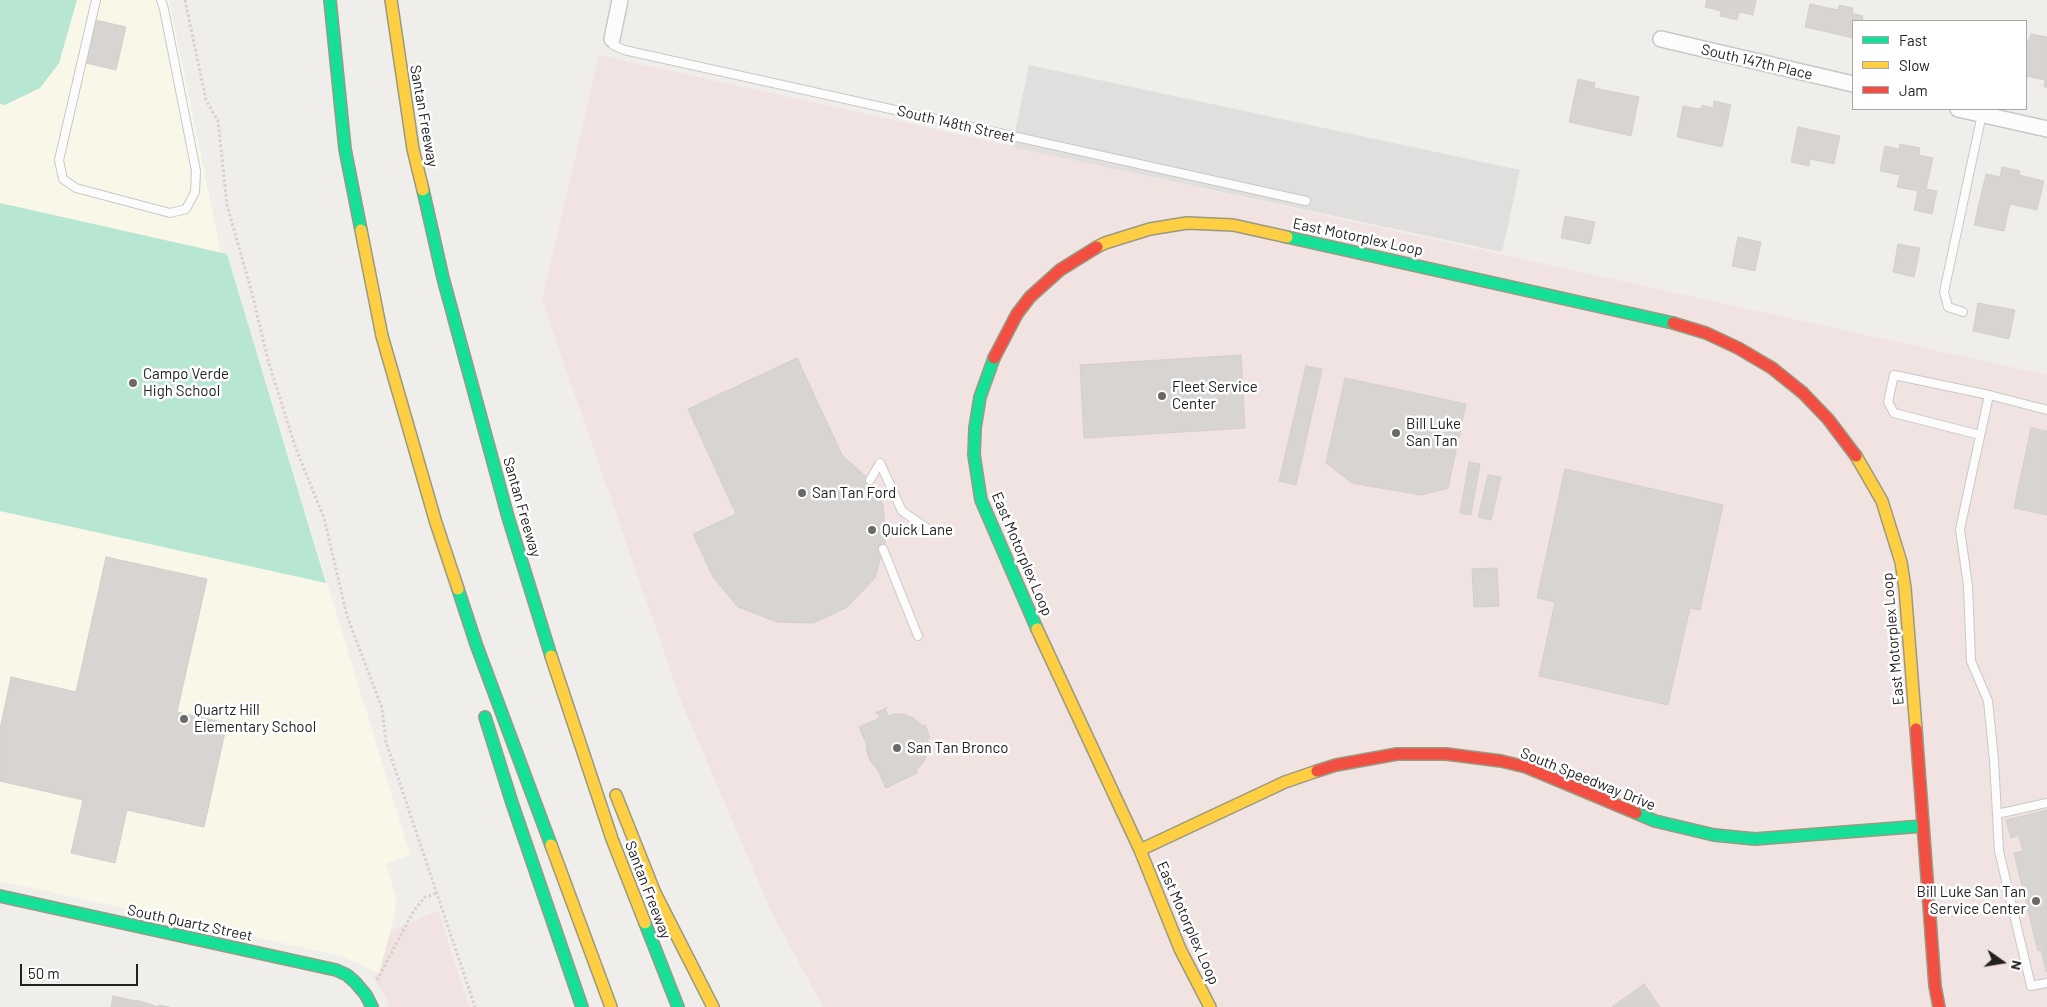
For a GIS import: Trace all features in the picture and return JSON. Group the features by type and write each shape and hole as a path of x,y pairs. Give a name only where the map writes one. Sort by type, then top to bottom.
{"main road":[{"path":"330,0 346,149 382,336 436,523 476,644 610,1007"},
{"name":"Santan Freeway","path":"391,0 413,149 443,278 508,517 571,720 612,839 678,1007"},
{"name":"East Motorplex Loop","path":"1210,1007 1180,949 1140,850 1018,589 981,500 976,474 975,428 980,396 992,361 1017,314 1030,297 1060,270 1105,243 1150,229 1187,223 1233,225 1251,228 1671,322 1706,332 1772,368 1803,393 1828,419 1863,466 1882,502 1901,562 1906,588 1938,1007"},
{"path":"476,644 486,725 582,1007"},
{"path":"571,720 598,762"},
{"name":"South Speedway Drive","path":"1140,850 1285,782 1309,773 1344,763 1404,754 1465,756 1526,768 1655,821 1714,835 1755,839 1782,838 1923,826"},
{"path":"612,787 655,893 713,1007"},
{"name":"South Quartz Street","path":"0,896 336,970 347,975 366,995 372,1007"}],"street":[{"path":"612,39 620,0"},
{"name":"South 147th Place","path":"1661,39 1852,84"},
{"path":"1963,110 2047,129"}],"lane":[{"path":"96,0 59,160 63,179 76,188 170,213 186,209 195,192 196,171 161,0"},
{"name":"South 148th Street","path":"612,39 612,45 624,50 1306,201"},
{"path":"1963,312 1948,306 1944,292 1982,114"},
{"path":"1980,435 1894,413 1888,402 1894,375 1989,395 2047,410"},
{"path":"1989,395 1960,529 1968,586 1971,661 1988,701 1999,851 2031,986 2047,982"},
{"path":"870,480 880,463 902,511 928,530"},
{"path":"883,549 918,636"},
{"path":"1997,814 2047,803"}],"path":[{"path":"185,0 206,100 218,121 227,205 254,297 268,360 296,449 324,518 347,616 382,708 386,742 475,1007"},
{"path":"366,995 382,974 413,912 425,897 437,893"}],"shaded area":[{"path":"0,0 169,0 221,253 227,254 410,855 386,864 396,896 395,915 379,973 341,956 0,881"},
{"path":"599,55 2047,375 2047,1007 823,1007 771,911 682,704 542,300"},
{"path":"1029,65 1520,170 1502,252 1012,147"},
{"path":"438,910 469,1007 389,1007 386,997 373,977 379,973 390,932"}],"green space":[{"path":"0,0 77,0 59,63 40,88 5,105 0,104"},
{"name":"Campo Verde High School","path":"0,203 227,254 326,583 0,511"}],"building":[{"path":"1707,0 1756,0 1753,15 1739,12 1737,20 1720,16 1721,11 1705,7"},
{"path":"1810,4 1838,10 1839,5 1853,8 1852,13 1863,16 1862,20 1852,20 1852,38 1805,27"},
{"path":"95,20 126,27 116,70 86,63"},
{"path":"2031,34 2047,37 2047,87 2044,87 2045,80 2027,76 2027,41 2029,41"},
{"path":"1578,79 1595,83 1594,88 1639,97 1631,136 1569,122"},
{"path":"1714,101 1731,105 1722,147 1677,137 1683,106 1701,109 1702,105 1713,108"},
{"path":"1798,127 1840,136 1834,164 1810,159 1809,166 1791,162"},
{"path":"1900,144 1920,148 1919,155 1933,158 1926,189 1937,191 1932,214 1914,210 1918,191 1897,187 1900,175 1880,171 1885,146 1899,149"},
{"path":"2002,167 2020,171 2019,175 2044,181 2037,210 2010,204 2004,231 1974,225 1986,174 2000,177"},
{"path":"1565,216 1595,222 1590,244 1561,238"},
{"path":"1738,237 1761,242 1755,271 1732,266"},
{"path":"1898,244 1920,248 1914,277 1893,272"},
{"path":"1978,303 2015,310 2009,339 1973,331"},
{"name":"Fleet Service Center","path":"1241,355 1245,428 1084,438 1080,365"},
{"name":"San Tan Ford","path":"797,358 842,455 871,481 883,505 886,538 875,578 846,608 813,623 777,622 738,607 713,577 693,534 736,514 688,409"},
{"path":"1306,366 1322,369 1296,485 1279,481"},
{"name":"Bill Luke San Tan","path":"1345,378 1466,404 1448,488 1421,495 1352,483 1326,463"},
{"path":"2031,428 2047,431 2047,515 2014,508"},
{"path":"1469,462 1480,464 1471,515 1460,513"},
{"path":"1565,469 1723,505 1700,610 1690,608 1668,705 1539,676 1555,602 1537,598"},
{"path":"1488,475 1501,477 1491,520 1478,517"},
{"path":"106,557 207,579 177,712 227,723 204,827 127,810 115,863 71,853 83,800 0,781 0,729 11,677 76,692"},
{"path":"1497,568 1499,606 1474,607 1472,569"},
{"name":"San Tan Bronco","path":"887,708 885,709 888,716 903,714 913,718 923,726 925,725 930,738 927,739 929,744 927,754 923,763 916,770 917,773 886,788 878,770 871,762 867,753 866,743 859,727 880,718 878,713 875,713"},
{"name":"Bill Luke San Tan Service Center","path":"2047,810 2046,972 2041,950 2038,951 2014,853 2023,851 2019,835 2011,838 2006,820"},
{"path":"1644,984 1660,1007 1612,1007"},
{"path":"113,996 136,1000 159,1007 111,1007"}],"traffic: fast":[{"path":"330,0 345,149 361,230"},
{"path":"423,190 443,278 508,517 551,656"},
{"path":"1287,237 1673,323"},
{"path":"994,358 980,397 975,428 974,455 981,500 1037,629"},
{"path":"458,589 476,644 551,845"},
{"path":"485,717 512,803 582,1007"},
{"path":"1636,813 1655,821 1714,835 1755,839 1923,826"},
{"path":"0,896 336,970 347,975 355,982 366,995 372,1007"},
{"path":"645,923 678,1007"}],"traffic: slow":[{"path":"391,0 413,149 423,190"},
{"path":"1097,247 1150,229 1187,223 1233,225 1287,237"},
{"path":"361,230 382,336 436,523 458,589"},
{"path":"1856,456 1882,501 1901,562 1905,588 1916,729"},
{"path":"1037,629 1140,850 1180,949 1210,1007"},
{"path":"551,656 612,839 645,923"},
{"path":"1140,850 1285,782 1317,771"},
{"path":"616,795 655,893 713,1007"},
{"path":"551,845 611,1007"}],"traffic: jam":[{"path":"994,358 1017,314 1030,297 1060,270 1097,247"},
{"path":"1673,323 1706,333 1738,348 1772,368 1803,393 1828,419 1856,456"},
{"path":"1916,729 1935,986 1939,1007"},
{"path":"1317,771 1336,765 1397,754 1446,754 1501,761 1526,767 1636,813"}],"place":[{"name":"Campo Verde High School","path":"133,383"},
{"name":"Fleet Service Center","path":"1162,396"},
{"name":"Bill Luke San Tan","path":"1396,433"},
{"name":"San Tan Ford","path":"802,493"},
{"name":"Quick Lane","path":"872,530"},
{"name":"Quartz Hill Elementary School","path":"184,719"},
{"name":"San Tan Bronco","path":"897,748"},
{"name":"Bill Luke San Tan Service Center","path":"2036,901"}]}
